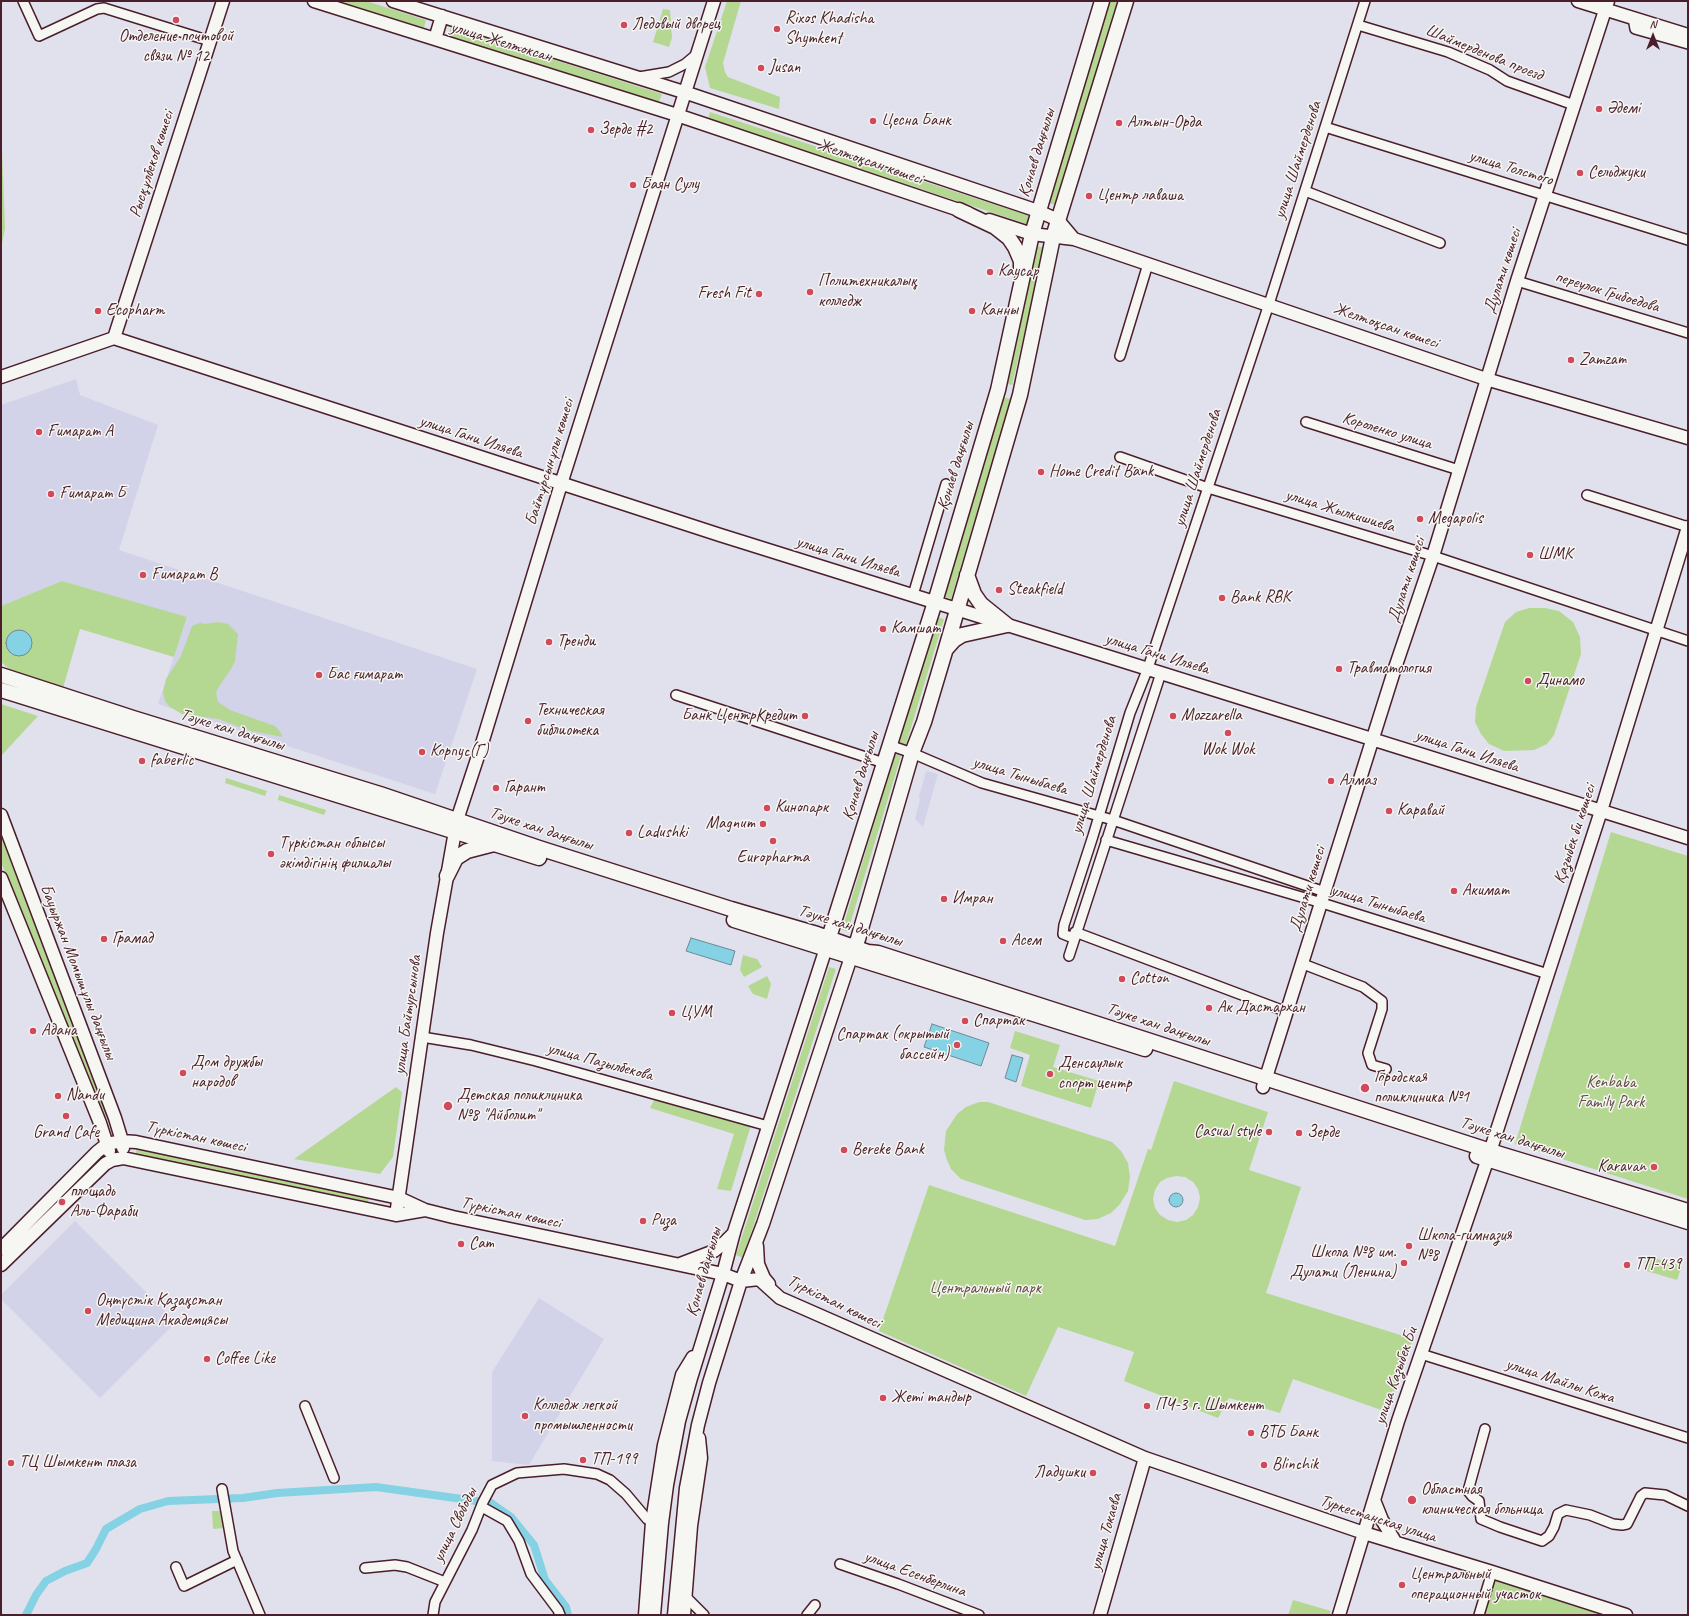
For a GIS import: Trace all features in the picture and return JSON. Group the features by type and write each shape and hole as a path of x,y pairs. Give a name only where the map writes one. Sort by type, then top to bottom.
{"main road":[{"name":"Рысқұлбеков көшесі","path":"114,338 223,1"},
{"name":"улица Желтоксан","path":"314,1 677,115"},
{"name":"улица Желтоксан","path":"393,1 685,92"},
{"path":"677,115 714,1"},
{"name":"Қонаев даңғылы","path":"654,1615 662,1523 676,1435 734,1232 935,602 998,390 1038,211 1102,1"},
{"path":"674,1615 686,1488 698,1425 741,1281 757,1241 863,922 912,753 924,722 946,650 1020,394 1053,238 1126,1"},
{"path":"1578,1 1606,5 1633,18 1688,35"},
{"name":"Дулати көшесі","path":"1265,1082 1373,739 1433,556 1486,379 1544,195 1606,5"},
{"path":"436,39 442,16"},
{"name":"Желтоқсан көшесі","path":"685,92 1038,211 1058,220"},
{"name":"Желтоқсан көшесі","path":"677,115 1032,234 1053,238"},
{"name":"Байтұрсынұлы көшесі","path":"456,826 561,484 677,115"},
{"path":"959,210 994,227 1009,238 1021,261 1022,281"},
{"path":"1058,220 1074,239"},
{"path":"1053,238 1074,239"},
{"name":"Желтоқсан көшесі","path":"1074,239 1486,379 1688,438"},
{"path":"1,376 114,338"},
{"name":"улица Гани Иляева","path":"114,338 561,484 1688,838"},
{"path":"998,390 1020,394"},
{"name":"Қазыбек би көшесі","path":"1489,1155 1601,811 1688,527"},
{"path":"967,575 974,594 980,604 1007,625"},
{"path":"946,650 954,640 962,635 1007,625"},
{"name":"Тәуке хан даңғылы","path":"1,670 7,677 380,794 456,826 494,844 827,943"},
{"name":"Тәуке хан даңғылы","path":"1,690 456,826 554,853 853,952 1265,1082"},
{"name":"Бауыржан Момышұлы даңғылы","path":"1,815 112,1110 122,1141"},
{"name":"улица Байтурсынова","path":"396,1215 422,1037 456,826"},
{"path":"447,876 456,858 467,851 494,844"},
{"name":"Бауыржан Момышұлы даңғылы","path":"1,878 107,1144 118,1159"},
{"path":"863,922 865,941 869,948 878,953"},
{"name":"Тәуке хан даңғылы","path":"853,952 878,953 1688,1222"},
{"path":"1,1249 97,1152 107,1144 122,1141 118,1159 105,1164 1,1265"},
{"name":"Түркістан көшесі","path":"122,1141 151,1145 399,1198 425,1210 553,1239 679,1264 723,1274 741,1281 759,1279 780,1298 1144,1458"},
{"name":"Тәуке хан даңғылы","path":"1489,1155 1688,1211"},
{"name":"улица Казыбек Би","path":"1339,1615 1398,1421 1489,1155"},
{"name":"Түркістан көшесі","path":"118,1159 171,1168 396,1215 425,1210"},
{"path":"679,1264 714,1251 734,1232"},
{"path":"757,1241 758,1264 764,1278 780,1298"},
{"path":"645,1615 652,1522 664,1445 682,1375 701,1346"},
{"path":"684,1615 691,1526 701,1458 698,1425"},
{"path":"664,1445 676,1435"},
{"name":"Туркестанская улица","path":"1144,1458 1364,1533 1626,1615"},
{"name":"улица Токаева","path":"1100,1615 1144,1458"},
{"path":"1374,1500 1382,1520 1396,1543"}],"street":[{"path":"23,1 39,36 97,9 104,8 210,41"},
{"name":"улица Шаймерденова","path":"1074,935 1063,934 1064,925 1130,713 1148,668 1269,304 1365,1"},
{"path":"1633,18 1635,29 1688,44"},
{"name":"Шаймерденова проезд","path":"1358,25 1448,52 1490,70 1507,81 1574,105"},
{"path":"636,77 669,72 685,64 697,54"},
{"name":"улица Толстого","path":"1325,127 1688,240"},
{"path":"1305,190 1440,243"},
{"path":"1120,356 1148,264"},
{"name":"переулок Грибоедова","path":"1517,281 1688,333"},
{"name":"Короленко улица","path":"1306,422 1459,470"},
{"name":"улица Жылкишиева","path":"1120,457 1208,488 1433,556 1688,641"},
{"path":"913,595 946,484"},
{"path":"1587,496 1688,527"},
{"name":"улица Шаймерденова","path":"1068,956 1150,702 1161,673"},
{"path":"676,695 884,763"},
{"name":"улица Тыныбаева","path":"889,745 912,753 982,783 1113,820 1324,897 1548,974"},
{"name":"улица Тыныбаева","path":"1106,840 1324,897"},
{"path":"1074,935 1287,1012"},
{"path":"1303,964 1363,987 1382,1001 1382,1009 1368,1053 1369,1060 1372,1065 1386,1069"},
{"name":"улица Пазылбекова","path":"422,1037 470,1045 536,1061 768,1126"},
{"name":"улица Майлы Кожа","path":"1421,1354 1688,1438"},
{"path":"305,1406 334,1478"},
{"path":"1485,1429 1468,1491 1478,1501 1481,1519 1500,1528 1542,1541 1549,1536 1554,1527 1558,1514 1566,1510 1590,1515 1622,1526 1627,1524 1641,1496 1645,1493 1665,1495 1688,1506"},
{"name":"улица Свободы","path":"433,1615 435,1602 472,1530 492,1485 517,1473 564,1470 598,1474 610,1480 626,1494 647,1519 652,1522"},
{"path":"222,1489 233,1551 260,1615"},
{"path":"482,1507 507,1521 519,1541 531,1574 558,1610 560,1615"},
{"path":"176,1567 184,1586 237,1560"},
{"name":"улица Есенберлина","path":"840,1564 898,1584 979,1615"},
{"path":"365,1568 395,1565 406,1567 445,1582 443,1586"},
{"path":"1479,1615 1492,1572"},
{"path":"686,1596 704,1615"},
{"path":"806,1615 815,1605"}],"shaded area":[{"path":"76,379 80,395 158,425 119,550 477,669 435,794 158,704 187,618 62,581 1,606 1,405"},
{"path":"927,771 938,774 923,827 915,819 920,800 919,796"},
{"name":"Оңтүстік Қазақстан Медицина Академиясы","path":"75,1221 176,1322 100,1398 1,1299 1,1295"},
{"name":"Колледж легкой промышленности","path":"539,1298 604,1339 529,1465 492,1461 492,1372"}],"green space":[{"path":"337,1 366,1 426,20 424,28"},
{"path":"727,1 741,1 723,63 725,72 728,77 780,97 779,109 710,88 705,67"},
{"path":"1109,1 1118,1 1056,205 1048,203"},
{"path":"663,9 670,10 672,38 669,47 653,42"},
{"path":"451,27 662,94 659,102 448,36"},
{"path":"710,112 1030,216 1027,224 708,119"},
{"path":"1,122 5,228 1,249"},
{"path":"1037,246 1045,248 1012,385 1004,383"},
{"path":"1003,397 1011,399 951,599 943,596"},
{"path":"62,581 187,617 174,657 80,629 63,688 13,672 1,662 1,606"},
{"name":"Динамо","path":"1529,608 1545,608 1559,611 1573,622 1580,637 1581,654 1554,735 1547,744 1534,750 1504,751 1489,744 1481,734 1475,722 1476,707 1505,622 1516,612"},
{"path":"937,617 944,619 906,744 899,743"},
{"path":"218,622 228,624 238,634 235,661 218,688 216,693 218,702 230,710 275,726 281,733 282,737 251,731 218,719 182,714 170,707 165,701 163,692 166,679 181,656 192,626 200,623 205,624"},
{"path":"1,704 38,716 1,756"},
{"path":"895,754 901,756 848,931 842,930"},
{"path":"226,778 267,791 265,796 225,783"},
{"path":"279,795 326,810 324,815 278,800"},
{"name":"Kenbaba Family Park","path":"1611,832 1688,856 1688,1199 1515,1144"},
{"path":"1,835 111,1114 103,1118 1,862"},
{"path":"743,955 757,959 762,967 744,977 740,970"},
{"path":"829,967 836,969 743,1258 736,1255"},
{"path":"767,976 771,984 767,999 753,994 748,986"},
{"name":"Денсаулык спорт центр","path":"1015,1031 1060,1045 1053,1067 1099,1081 1091,1108 1021,1086 1030,1055 1010,1048"},
{"name":"Центральный парк","path":"1174,1081 1268,1112 1249,1170 1301,1187 1266,1293 1413,1339 1387,1412 1293,1379 1280,1413 1229,1398 1218,1418 1124,1381 1134,1352 1058,1327 1026,1396 879,1331 929,1185 1115,1246 1148,1149 1151,1150","holes":["1176,1176 1185,1177 1193,1182 1198,1189 1200,1198 1198,1207 1193,1215 1186,1220 1177,1222 1168,1220 1160,1215 1155,1208 1153,1199 1155,1190 1160,1182 1167,1178"]},
{"path":"396,1087 402,1092 393,1157 380,1174 294,1159"},
{"path":"656,1096 751,1125 731,1191 717,1189 734,1134 650,1108"},
{"path":"979,1102 988,1102 1112,1142 1121,1151 1128,1163 1130,1177 1128,1191 1120,1204 1111,1213 1098,1219 1085,1220 961,1179 951,1169 947,1160 944,1150 946,1131 957,1114 966,1107"},
{"path":"137,1146 370,1192 367,1207 135,1158"},
{"path":"1647,1256 1682,1266 1677,1280 1643,1270"},
{"path":"212,1511 223,1511 224,1528 213,1529"},
{"path":"1493,1577 1611,1615 1481,1615"},
{"path":"1293,1600 1331,1611 1329,1615 1288,1615"}],"water":[{"path":"19,630 28,634 32,643 28,652 19,656 10,652 6,643 10,634"},
{"path":"691,938 735,951 731,965 686,951"},
{"name":"Спартак (окрытый бассейн)","path":"932,1024 989,1043 981,1066 924,1047"},
{"path":"1012,1055 1023,1058 1016,1082 1005,1078"},
{"path":"1173,1193 1179,1193 1183,1197 1183,1203 1179,1207 1173,1207 1169,1203 1169,1197"}],"waterway":[{"path":"26,1615 36,1595 46,1581 65,1571 87,1563 106,1529 140,1509 168,1501 243,1498 277,1493 376,1487 491,1503 511,1517 534,1545 545,1580 566,1607 568,1615"}],"place":[{"name":"Отделение почтовой связи № 12","path":"176,20"},
{"name":"Ледовый дворец","path":"624,25"},
{"name":"Rixos Khadisha Shymkent","path":"777,29"},
{"name":"Jusan","path":"761,68"},
{"name":"Әдемі","path":"1599,109"},
{"name":"Цесна Банк","path":"873,121"},
{"name":"Алтын-Орда","path":"1119,123"},
{"name":"Зерде #2","path":"591,130"},
{"name":"Сельджуки","path":"1580,173"},
{"name":"Баян Сулу","path":"633,185"},
{"name":"Центр лаваша","path":"1089,196"},
{"name":"Каусар","path":"990,272"},
{"name":"Политехникалық колледж","path":"810,292"},
{"name":"Fresh Fit","path":"759,294"},
{"name":"Ecopharm","path":"98,311"},
{"name":"Канны","path":"972,311"},
{"name":"Zamzam","path":"1571,360"},
{"name":"Ғимарат А","path":"39,432"},
{"name":"Home Credit Bank","path":"1041,472"},
{"name":"Ғимарат Б","path":"51,494"},
{"name":"Megapolis","path":"1420,519"},
{"name":"ШМК","path":"1530,555"},
{"name":"Ғимарат В","path":"143,575"},
{"name":"Steakfield","path":"999,590"},
{"name":"Bank RBK","path":"1222,598"},
{"name":"Камшат","path":"883,629"},
{"name":"Тренди","path":"549,642"},
{"name":"Травматология","path":"1339,669"},
{"name":"Бас ғимарат","path":"319,675"},
{"name":"Динамо","path":"1528,681"},
{"name":"Банк ЦентрКредит","path":"805,716"},
{"name":"Mozzarella","path":"1173,716"},
{"name":"Техническая библиотека","path":"528,721"},
{"name":"Wok Wok","path":"1228,733"},
{"name":"Корпус(Г)","path":"422,752"},
{"name":"faberlic","path":"142,761"},
{"name":"Алмаз","path":"1331,781"},
{"name":"Гарант","path":"496,788"},
{"name":"Кинопарк","path":"767,808"},
{"name":"Каравай","path":"1389,811"},
{"name":"Magnum","path":"763,824"},
{"name":"Ladushki","path":"629,833"},
{"name":"Europharma","path":"773,841"},
{"name":"Түркістан облысы әкімдігінің филиалы","path":"271,854"},
{"name":"Акимат","path":"1454,891"},
{"name":"Имран","path":"944,899"},
{"name":"Грамад","path":"104,939"},
{"name":"Асем","path":"1003,941"},
{"name":"Cotton","path":"1122,979"},
{"name":"Ак Дастархан","path":"1209,1008"},
{"name":"ЦУМ","path":"672,1013"},
{"name":"Спартак","path":"965,1021"},
{"name":"Адана","path":"33,1031"},
{"name":"Спартак (окрытый бассейн)","path":"957,1045"},
{"name":"Дом дружбы народов","path":"183,1073"},
{"name":"Денсаулык спорт центр","path":"1050,1074"},
{"name":"Городская поликлиника №1","path":"1365,1088"},
{"name":"Nandu","path":"58,1096"},
{"name":"Детская поликлиника №8 \"Айболит\"","path":"448,1106"},
{"name":"Grand Cafe","path":"66,1116"},
{"name":"Casual style","path":"1269,1132"},
{"name":"Зерде","path":"1299,1133"},
{"name":"Bereke Bank","path":"844,1150"},
{"name":"Karavan","path":"1654,1167"},
{"name":"площадь Аль-Фараби","path":"62,1202"},
{"name":"Риза","path":"643,1221"},
{"name":"Сат","path":"461,1244"},
{"name":"Школа-гимназия №8","path":"1409,1246"},
{"name":"Школа №8 им. Дулати (Ленина)","path":"1404,1263"},
{"name":"ТП-439","path":"1627,1265"},
{"name":"Оңтүстік Қазақстан Медицина Академиясы","path":"88,1311"},
{"name":"Coffee Like","path":"207,1359"},
{"name":"Жетi тандыр","path":"883,1398"},
{"name":"ПЧ-3 г. Шымкент","path":"1147,1406"},
{"name":"Колледж легкой промышленности","path":"525,1416"},
{"name":"ВТБ Банк","path":"1251,1433"},
{"name":"ТП-199","path":"583,1460"},
{"name":"ТЦ Шымкент плаза","path":"11,1463"},
{"name":"Blinchik","path":"1264,1465"},
{"name":"Ладушки","path":"1093,1473"},
{"name":"Областная клиническая больница","path":"1412,1500"},
{"name":"Центральный операционный участок","path":"1402,1585"}]}
